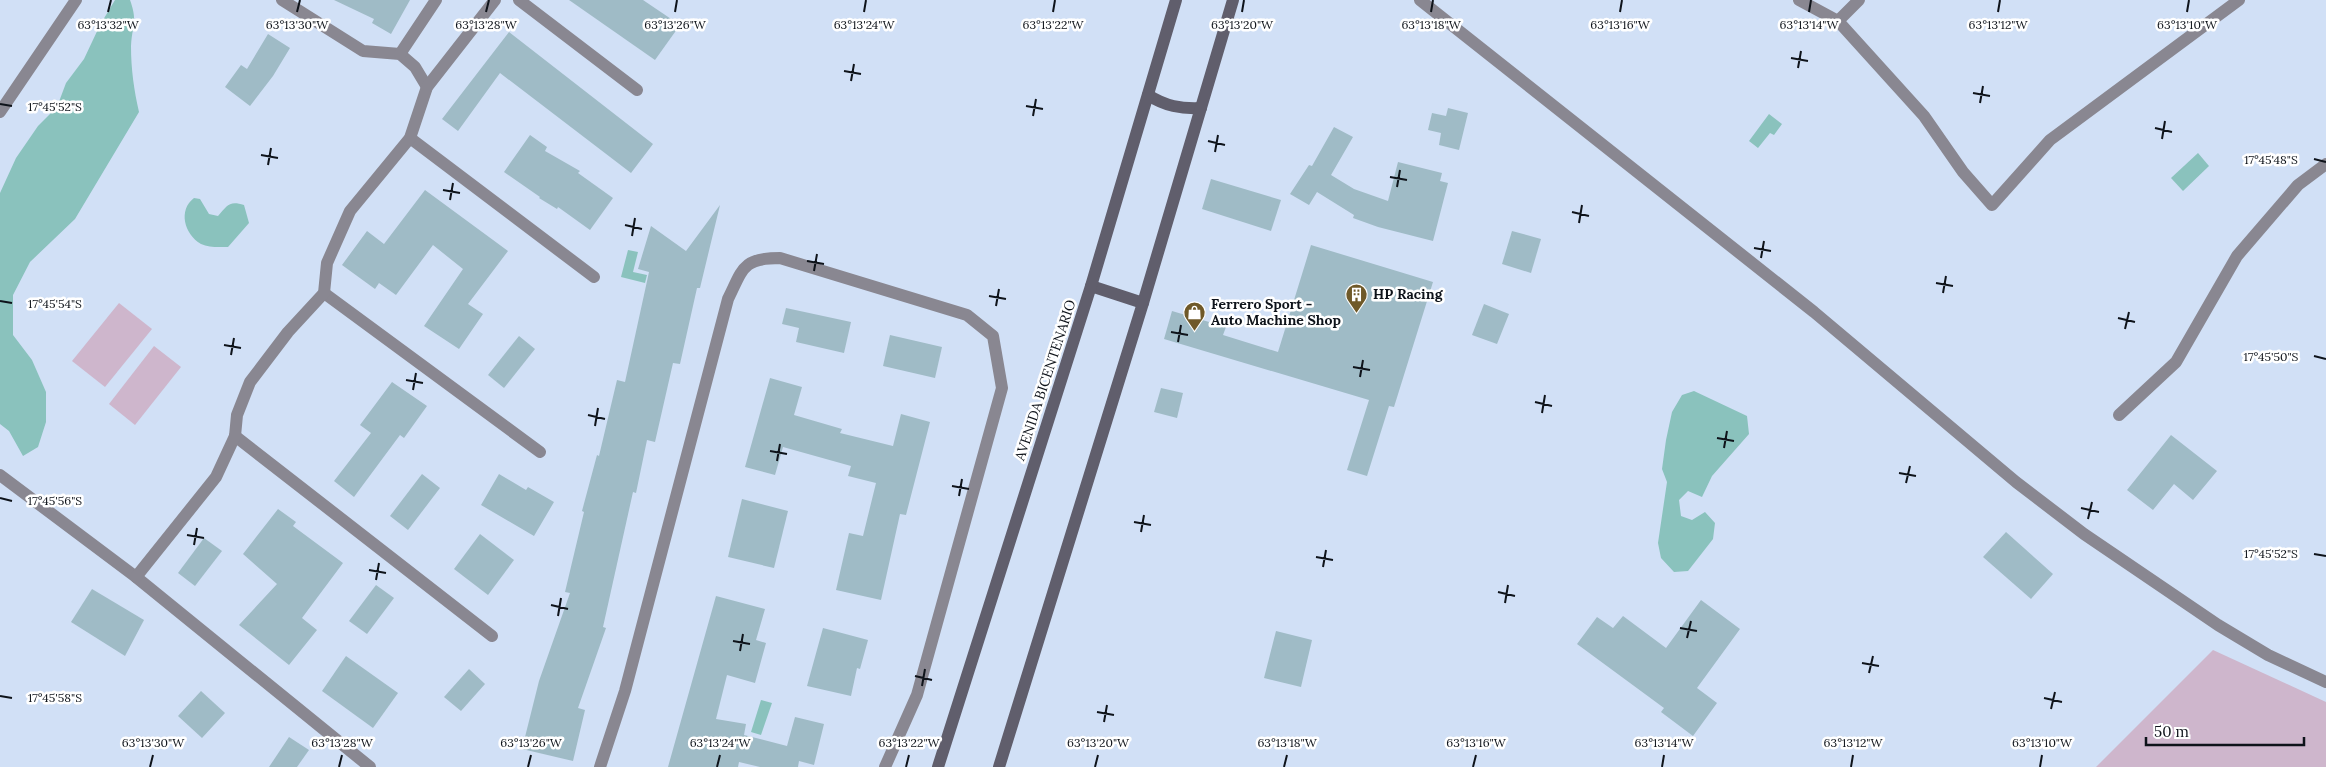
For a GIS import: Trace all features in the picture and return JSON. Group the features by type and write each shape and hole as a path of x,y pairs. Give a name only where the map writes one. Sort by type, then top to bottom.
{"street":[{"path":"0,112 76,0"},
{"path":"282,0 363,51 400,54 415,67 427,87"},
{"path":"400,54 436,0"},
{"path":"136,578 216,477 235,436 237,415 250,382 288,332 324,293 327,263 350,212 410,138 427,87 495,0"},
{"path":"520,0 637,90"},
{"name":"AVENIDA BICENTENARIO","path":"938,767 1090,286 1176,0"},
{"path":"999,767 1143,303 1233,0"},
{"path":"1420,0 1814,312 2016,482 2084,534 2218,625 2268,655 2326,682"},
{"path":"1799,0 1838,21 1924,116 1963,172 1992,204 2050,140 2239,0"},
{"path":"1838,21 1859,0"},
{"path":"1148,95 1158,102 1181,109 1201,108"},
{"path":"410,138 594,277"},
{"path":"2119,415 2176,362 2237,256 2298,185 2326,164"},
{"path":"600,767 625,691 728,299 746,265 761,258 780,258 968,315 993,336 1002,388 918,695 885,767"},
{"path":"1090,286 1143,303"},
{"path":"324,293 540,452"},
{"path":"235,436 492,636"},
{"path":"0,475 136,578 370,767"}],"shaded area":[{"path":"115,0 130,0 132,7 134,19 131,46 132,63 134,88 139,112 75,219 30,262 13,295 13,335 32,360 46,392 46,422 38,447 23,456 9,431 0,424 0,193 16,158 38,126 57,107 66,83 84,59 100,25"},
{"path":"1769,114 1782,124 1774,135 1770,133 1758,148 1749,141"},
{"path":"2198,153 2209,166 2183,191 2171,178"},
{"path":"194,198 200,199 209,214 218,216 226,207 232,204 244,205 249,223 228,247 211,247 201,244 190,234 185,222 186,209"},
{"path":"628,250 638,252 633,272 647,275 645,283 621,277"},
{"path":"119,303 152,329 105,387 72,361"},
{"path":"154,346 181,367 135,425 109,404"},
{"path":"1694,391 1747,416 1749,434 1712,476 1702,497 1688,491 1679,500 1681,516 1692,520 1705,512 1715,523 1713,539 1688,571 1674,572 1661,558 1658,543 1667,482 1662,469 1672,412 1682,395"},
{"path":"2213,650 2326,702 2326,767 2096,767"},
{"path":"761,700 772,703 761,735 751,732"}],"building":[{"path":"334,0 410,0 391,34 372,23 374,19"},
{"path":"569,0 643,0 680,25 655,60"},
{"path":"509,32 653,144 631,173 500,73 458,131 442,119"},
{"path":"268,34 290,48 273,76 250,106 225,87 241,65 247,69"},
{"path":"1448,108 1468,113 1459,150 1439,145 1441,133 1428,130 1432,113 1446,116"},
{"path":"1334,127 1353,137 1331,175 1354,189 1388,201 1398,162 1442,173 1440,181 1448,183 1433,241 1378,227 1353,218 1354,215 1317,192 1309,205 1290,194 1309,165 1312,166"},
{"path":"530,135 547,147 545,151 580,171 578,173 613,198 590,230 558,207 557,209 539,198 504,172"},
{"path":"1211,179 1281,200 1271,231 1202,209"},
{"path":"425,190 508,251 468,304 483,314 459,349 424,326 463,269 433,245 396,295 379,283 375,289 342,265 367,231 384,244"},
{"path":"720,205 700,288 697,288 680,364 673,363 655,442 647,440 636,493 633,492 603,627 606,628 578,708 585,710 573,761 522,749 539,681 570,593 565,592 584,512 582,511 597,455 599,456 617,380 625,382 649,272 638,269 651,226 686,251"},
{"path":"1512,231 1541,239 1531,273 1502,264"},
{"name":"HP Racing","path":"1311,245 1433,282 1394,407 1389,406 1367,476 1347,470 1369,400 1164,339 1172,311 1226,327 1223,335 1278,352"},
{"path":"1484,304 1509,314 1497,344 1472,335"},
{"path":"786,308 851,322 844,353 796,342 799,328 782,324"},
{"path":"890,335 942,347 935,378 883,366"},
{"path":"519,336 535,349 504,388 488,375"},
{"path":"770,378 802,387 794,415 842,429 840,433 893,446 901,414 930,422 906,515 900,514 881,600 836,590 849,533 863,536 876,483 848,476 851,466 783,447 775,475 745,467"},
{"path":"392,382 427,406 404,438 400,435 354,497 334,481 371,433 360,425"},
{"path":"1161,388 1183,393 1177,418 1154,412"},
{"path":"2171,435 2217,471 2193,500 2174,484 2153,510 2127,490"},
{"path":"422,474 440,488 408,530 390,516"},
{"path":"499,474 526,490 528,487 554,502 534,536 481,505"},
{"path":"742,499 788,511 774,568 728,557"},
{"path":"278,509 296,522 293,526 343,563 302,618 317,630 289,665 239,625 277,584 243,554"},
{"path":"2006,532 2053,574 2031,599 1983,557"},
{"path":"480,534 514,560 488,595 454,569"},
{"path":"204,538 222,551 195,586 178,573"},
{"path":"376,585 394,598 367,634 349,621"},
{"path":"92,589 144,620 125,656 71,622"},
{"path":"716,596 765,609 756,640 766,643 755,683 727,675 716,719 746,724 744,735 787,746 795,717 824,724 814,765 799,761 798,767 760,767 739,762 738,767 668,767"},
{"path":"1701,600 1740,629 1697,688 1717,703 1693,736 1661,712 1664,708 1577,644 1597,617 1613,628 1623,616 1666,648"},
{"path":"823,628 868,640 860,669 857,668 851,696 807,686"},
{"path":"1276,631 1312,640 1301,687 1264,678"},
{"path":"346,656 398,693 373,728 322,691"},
{"path":"469,669 485,684 461,711 444,697"},
{"path":"201,691 225,713 202,738 178,716"},
{"path":"289,737 309,750 297,767 269,767"}],"place":[{"name":"HP Racing","path":"1357,313"},
{"name":"Ferrero Sport - Auto Machine Shop","path":"1195,331"}]}
